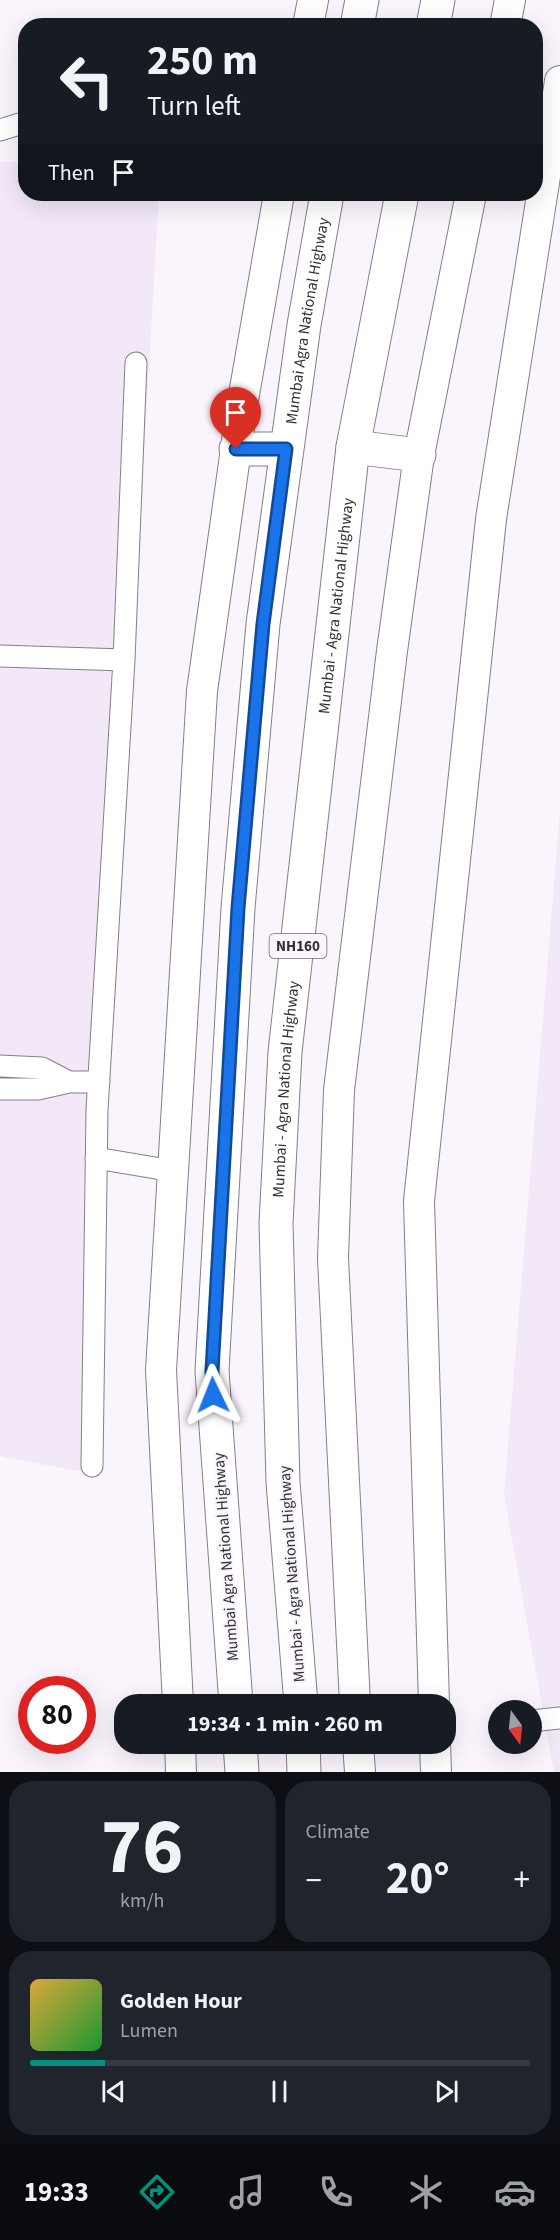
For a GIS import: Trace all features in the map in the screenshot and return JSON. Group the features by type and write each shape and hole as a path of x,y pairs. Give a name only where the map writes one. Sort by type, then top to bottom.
{"highway":[{"path":"359,18 362,0"},
{"path":"435,18 438,0"},
{"name":"Mumbai Agra National Highway","path":"235,1694 212,1371 239,896 263,624 303,325 326,201"},
{"name":"Mumbai - Agra National Highway","path":"300,1694 283,1482 276,1223 285,1052 353,447 401,201"},
{"path":"353,447 419,455"},
{"path":"236,449 286,449"},
{"path":"241,1754 242,1772"},
{"path":"303,1754 304,1772"}],"street":[{"path":"310,18 313,0"},
{"path":"507,18 510,0"},
{"path":"543,189 560,81"},
{"path":"0,130 18,124"},
{"path":"177,1694 161,1370 202,691 236,449 278,201"},
{"path":"355,1694 333,1258 339,1090 392,651 419,455 470,201"},
{"path":"434,1694 419,1201 491,519 541,201"},
{"path":"92,1466 99,1082 124,660 136,363"},
{"path":"0,656 124,660"},
{"path":"0,1066 42,1068 69,1082"},
{"path":"0,1089 38,1089 69,1082 99,1082"},
{"path":"96,1158 172,1171"},
{"path":"542,1720 560,1718"},
{"path":"180,1754 181,1772"},
{"path":"359,1754 360,1772"},
{"path":"435,1754 436,1772"}],"shaded area":[{"path":"0,162 18,162 18,201 159,201 84,1472 0,1456"},
{"path":"560,811 560,1772 554,1772 504,1495"}],"route":[{"path":"213,1395 212,1371 238,908 263,624 286,449 236,449"}]}
